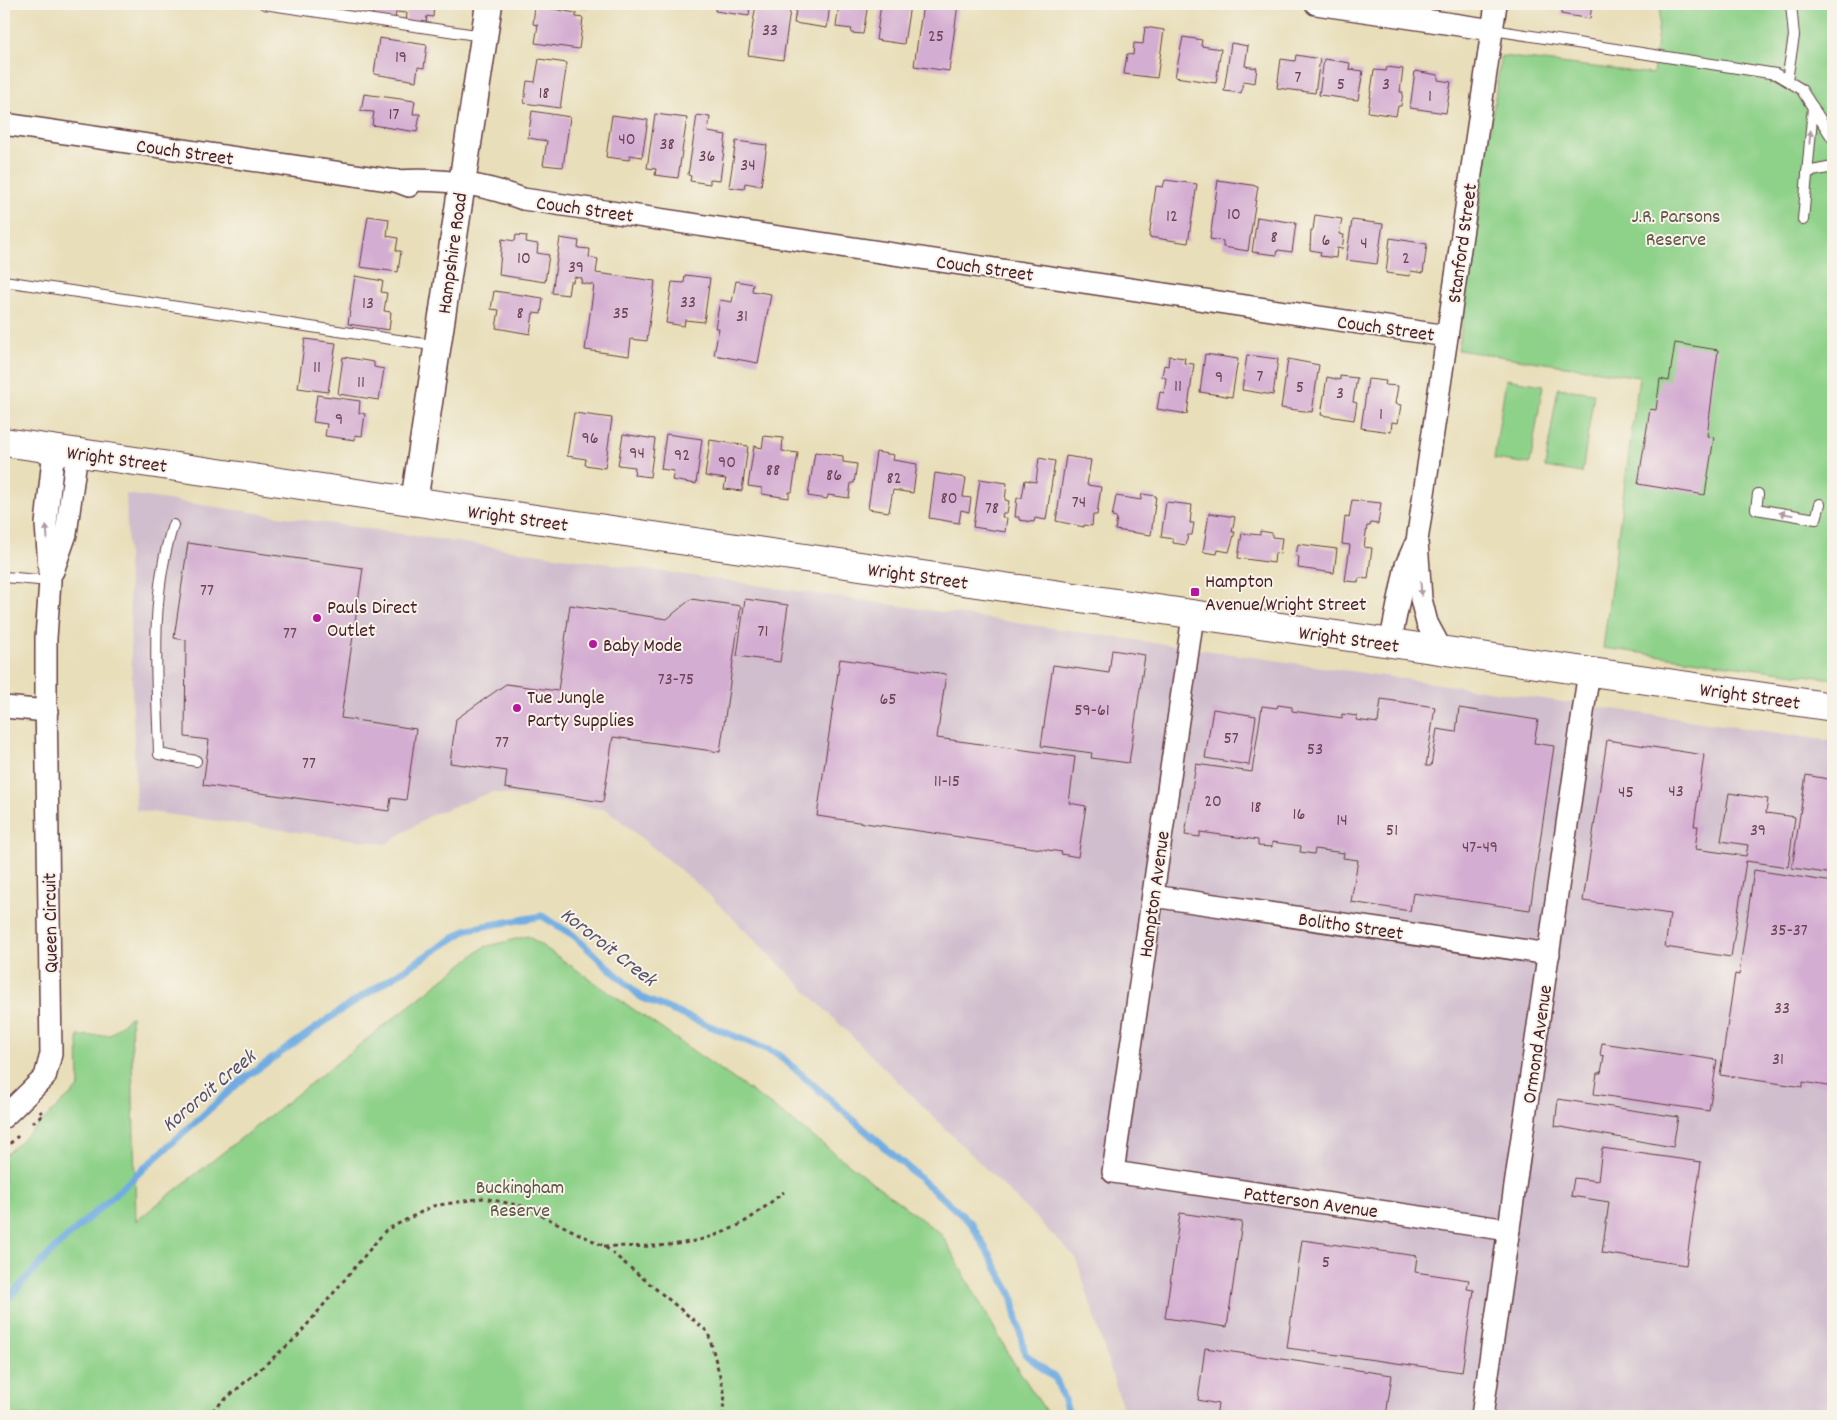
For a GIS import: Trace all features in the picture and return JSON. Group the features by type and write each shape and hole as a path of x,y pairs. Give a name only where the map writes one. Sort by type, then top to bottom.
{"main road":[{"name":"Wright Street","path":"4,442 1193,616 1833,707"}],"street":[{"name":"Hampshire Road","path":"414,502 489,4"},
{"path":"1316,4 1493,30"},
{"name":"Stanford Street","path":"1442,651 1427,623 1422,599 1417,541 1496,4"},
{"name":"Couch Street","path":"4,124 396,181 429,179 460,190 492,187 523,199 1448,336"},
{"name":"Queen Circuit","path":"4,1117 45,1077 51,1054 46,638 50,581 66,534 66,451"},
{"name":"Stanford Street","path":"1390,644 1406,565 1417,541"},
{"name":"Hampton Avenue","path":"1113,1172 1193,616"},
{"name":"Ormond Avenue","path":"1482,1416 1550,954 1589,671"},
{"path":"4,700 47,703"},
{"path":"4,707 47,703"},
{"name":"Bolitho Street","path":"1152,896 1550,954"},
{"name":"Patterson Avenue","path":"1113,1172 1509,1230"}],"lane":[{"path":"264,4 484,36"},
{"path":"1787,80 1794,36 1792,4"},
{"path":"1493,30 1732,65 1776,74 1801,89 1833,139"},
{"path":"1803,220 1813,107"},
{"path":"1807,172 1833,167"},
{"path":"4,282 438,346"},
{"path":"1758,494 1756,509 1816,519 1820,504"},
{"path":"173,525 164,555 156,614 159,754 196,761"},
{"path":"4,577 50,581"}],"path":[{"path":"604,1246 664,1247 706,1239 738,1226 784,1192"},
{"path":"206,1416 296,1338 386,1230 434,1206 482,1198 522,1206 604,1246 708,1332 725,1395 722,1416"}],"shaded area":[{"path":"126,494 1833,741 1833,1416 1125,1416 1076,1258 701,887 607,810 492,792 431,815 386,844 136,810"}],"green space":[{"name":"J.R. Parsons Reserve","path":"1661,4 1833,4 1833,679 1603,648 1639,377 1458,350 1501,56 1653,74"},
{"path":"1506,379 1543,385 1530,464 1494,459"},
{"path":"1558,388 1594,393 1582,473 1545,467"},
{"name":"Buckingham Reserve","path":"528,936 771,1105 942,1235 1012,1360 1049,1416 4,1416 4,1156 79,1087 78,1036 110,1035 131,1016 136,1221 484,947"}],"building":[{"path":"374,4 434,4 433,17 427,16 426,25 406,22 407,13 396,12 395,20 372,17"},
{"path":"561,4 588,4 587,9"},
{"path":"716,4 750,4 749,16 715,11"},
{"path":"756,4 791,4 783,60 748,55"},
{"path":"797,4 830,4 827,28 794,23"},
{"path":"839,4 868,4 863,34 851,33 852,29 836,27"},
{"path":"881,4 910,5 904,44 876,40"},
{"path":"923,4 958,4 949,71 914,66"},
{"path":"1562,4 1592,4 1590,19 1561,14"},
{"path":"535,6 576,13 576,17 583,18 579,49 535,43 538,25 533,24"},
{"path":"1145,27 1164,30 1157,78 1124,74 1127,54 1133,55 1134,43 1143,44"},
{"path":"1183,37 1202,40 1201,46 1221,49 1216,83 1175,77"},
{"path":"379,38 427,45 424,68 418,67 416,81 374,74"},
{"path":"1231,43 1248,46 1245,66 1257,68 1255,83 1243,81 1241,93 1224,91"},
{"path":"1296,55 1320,59 1315,93 1277,88 1281,59 1295,61"},
{"path":"539,59 567,63 560,108 524,103 527,81 535,82"},
{"path":"1324,59 1350,63 1349,69 1363,71 1358,100 1319,95"},
{"path":"1387,67 1403,69 1400,92 1403,92 1401,106 1398,106 1396,116 1368,112 1374,70 1386,71"},
{"path":"1415,71 1438,75 1438,80 1451,82 1446,113 1410,108"},
{"path":"364,94 415,101 413,114 420,114 417,132 372,125 374,112 361,111"},
{"path":"532,111 570,117 563,167 543,165 547,141 528,138"},
{"path":"655,114 687,118 678,178 655,175 656,169 647,168"},
{"path":"612,115 648,120 642,157 630,155 629,160 606,157"},
{"path":"697,115 710,117 708,132 726,135 720,180 710,179 710,184 690,181 691,176 688,175"},
{"path":"736,141 767,145 761,186 745,183 744,189 729,187"},
{"path":"1165,180 1197,184 1188,243 1149,237 1156,186 1163,187"},
{"path":"1218,180 1258,186 1248,251 1223,247 1223,241 1210,239"},
{"path":"1315,215 1342,219 1339,234 1344,235 1342,249 1337,248 1336,258 1320,256 1321,252 1310,250 1311,230 1313,230"},
{"path":"368,216 389,219 387,236 398,238 396,251 401,251 398,272 360,267"},
{"path":"1257,217 1296,223 1292,252 1278,250 1277,255 1252,252"},
{"path":"1352,220 1383,224 1377,264 1346,260"},
{"path":"516,235 527,236 526,242 538,244 537,253 549,255 545,282 499,275 502,239 515,241"},
{"path":"560,238 579,241 578,248 590,249 589,257 598,259 596,273 655,281 647,341 631,339 629,356 585,350 594,285 581,283 582,278 574,277 573,282 570,282 568,295 552,293"},
{"path":"1390,238 1427,244 1423,273 1411,271 1410,276 1386,273"},
{"path":"685,275 710,278 704,322 685,320 684,326 666,323 672,282 684,283"},
{"path":"355,276 383,281 381,292 387,293 384,311 391,312 389,330 348,324"},
{"path":"736,281 753,284 752,291 771,294 758,363 714,355 719,328 715,328 720,300 732,302"},
{"path":"494,291 543,298 541,314 533,313 530,334 496,328 499,310 491,309"},
{"path":"305,339 336,343 328,392 298,388"},
{"path":"1675,343 1718,350 1707,436 1714,437 1705,495 1638,484 1650,409 1656,410 1660,379 1669,381"},
{"path":"1205,354 1238,359 1232,397 1200,392"},
{"path":"1247,355 1278,359 1273,395 1242,390"},
{"path":"1169,356 1185,358 1184,363 1194,364 1187,414 1157,409 1160,392 1164,393 1166,378 1162,377 1164,365 1168,366"},
{"path":"343,357 374,362 374,367 384,369 379,400 338,394"},
{"path":"1288,359 1319,365 1312,412 1281,408"},
{"path":"1340,376 1357,378 1353,402 1357,403 1354,420 1321,415 1327,377 1340,380"},
{"path":"1368,379 1386,381 1385,385 1398,386 1395,404 1401,405 1398,423 1392,422 1391,432 1361,428"},
{"path":"317,395 360,401 359,413 365,414 362,436 355,435 355,440 325,436 327,424 313,422"},
{"path":"574,413 612,418 605,468 585,465 586,459 567,456"},
{"path":"623,434 655,439 650,477 634,475 635,467 618,465"},
{"path":"666,434 702,439 696,484 672,480 674,471 661,469"},
{"path":"764,436 783,438 782,451 798,453 792,492 789,492 789,498 762,494 762,488 748,486 754,446 762,448"},
{"path":"710,440 748,446 742,491 724,489 726,479 705,476"},
{"path":"815,452 843,456 843,462 857,464 849,498 828,495 827,499 808,496"},
{"path":"876,452 894,455 893,460 917,464 913,493 893,490 889,512 868,509"},
{"path":"1066,456 1091,460 1087,485 1101,487 1097,515 1093,515 1092,526 1084,525 1084,527 1056,521"},
{"path":"1039,458 1055,461 1046,520 1035,518 1034,522 1019,520 1019,517 1015,517 1017,498 1022,498 1025,480 1036,482"},
{"path":"935,473 966,478 963,497 971,498 969,512 961,510 959,523 929,518"},
{"path":"980,479 1007,483 1005,500 1009,501 1007,513 1003,513 1002,517 1007,518 1005,532 973,527"},
{"path":"1142,494 1156,496 1151,535 1115,530 1117,518 1112,517 1116,496 1141,500"},
{"path":"1352,500 1381,503 1378,524 1371,523 1370,526 1367,526 1364,547 1372,548 1368,579 1359,578 1358,582 1345,581 1350,545 1342,544 1345,517 1349,518"},
{"path":"1166,502 1192,505 1190,523 1194,523 1192,535 1188,535 1186,545 1173,543 1173,539 1161,537"},
{"path":"1209,513 1235,517 1232,532 1235,532 1229,552 1218,550 1217,554 1203,552"},
{"path":"1260,531 1272,533 1272,537 1282,538 1280,554 1275,553 1274,563 1238,558 1242,533 1260,535"},
{"path":"188,543 363,568 341,718 416,729 406,800 391,798 389,811 203,785 209,740 185,737 186,640 174,638"},
{"path":"1298,544 1337,549 1334,573 1298,568 1299,557 1296,556"},
{"path":"691,599 741,606 720,752 613,737 603,802 505,788 507,771 450,763 456,719 506,684 558,691 570,605 667,619"},
{"path":"745,599 788,605 780,662 737,656"},
{"path":"1112,650 1145,655 1129,763 1091,758 1092,753 1041,746 1053,665 1109,673"},
{"path":"840,659 946,674 937,738 1075,757 1069,803 1086,806 1078,857 1061,854 1062,852 817,816"},
{"path":"1381,699 1435,707 1426,766 1431,766 1437,729 1456,732 1459,708 1538,720 1534,743 1554,746 1530,910 1413,893 1410,911 1351,902 1358,860 1343,858 1344,853 1315,849 1314,854 1300,852 1301,846 1272,842 1272,847 1258,846 1258,840 1200,832 1200,837 1185,835 1196,764 1252,772 1262,706 1277,708 1278,705 1292,707 1292,711 1342,718 1342,714 1357,716 1356,720 1378,723"},
{"path":"1213,709 1256,716 1249,765 1205,758"},
{"path":"1607,740 1704,755 1694,826 1698,826 1695,849 1746,856 1748,845 1721,841 1729,793 1768,799 1766,813 1795,817 1788,867 1746,861 1731,957 1665,947 1670,914 1583,901"},
{"path":"1806,775 1833,780 1833,874 1792,868"},
{"path":"1754,870 1833,882 1833,1087 1803,1082 1803,1087 1720,1075 1735,974 1739,975"},
{"path":"1602,1043 1717,1060 1709,1111 1594,1094 1597,1073 1601,1073 1604,1056 1600,1055"},
{"path":"1558,1099 1678,1117 1673,1147 1555,1126"},
{"path":"1602,1148 1701,1162 1686,1265 1602,1253 1609,1202 1571,1196 1574,1178 1598,1181"},
{"path":"1180,1213 1242,1222 1227,1327 1165,1318"},
{"path":"1302,1240 1417,1256 1415,1272 1469,1280 1467,1289 1474,1290 1462,1372 1287,1348"},
{"path":"1205,1348 1392,1375 1386,1416 1216,1416 1218,1404 1198,1400"}],"waterway":[{"name":"Kororoit Creek","path":"4,1303 52,1251 242,1080 340,1011 468,929 542,916 573,935 642,998 778,1054 971,1223 1012,1295 1025,1354 1056,1379 1070,1416"}],"place":[{"name":"Hampton Avenue/Wright Street","path":"1195,592"},
{"name":"Pauls Direct Outlet","path":"317,618"},
{"name":"Baby Mode","path":"593,644"},
{"name":"Tue Jungle Party Supplies","path":"517,708"}]}
